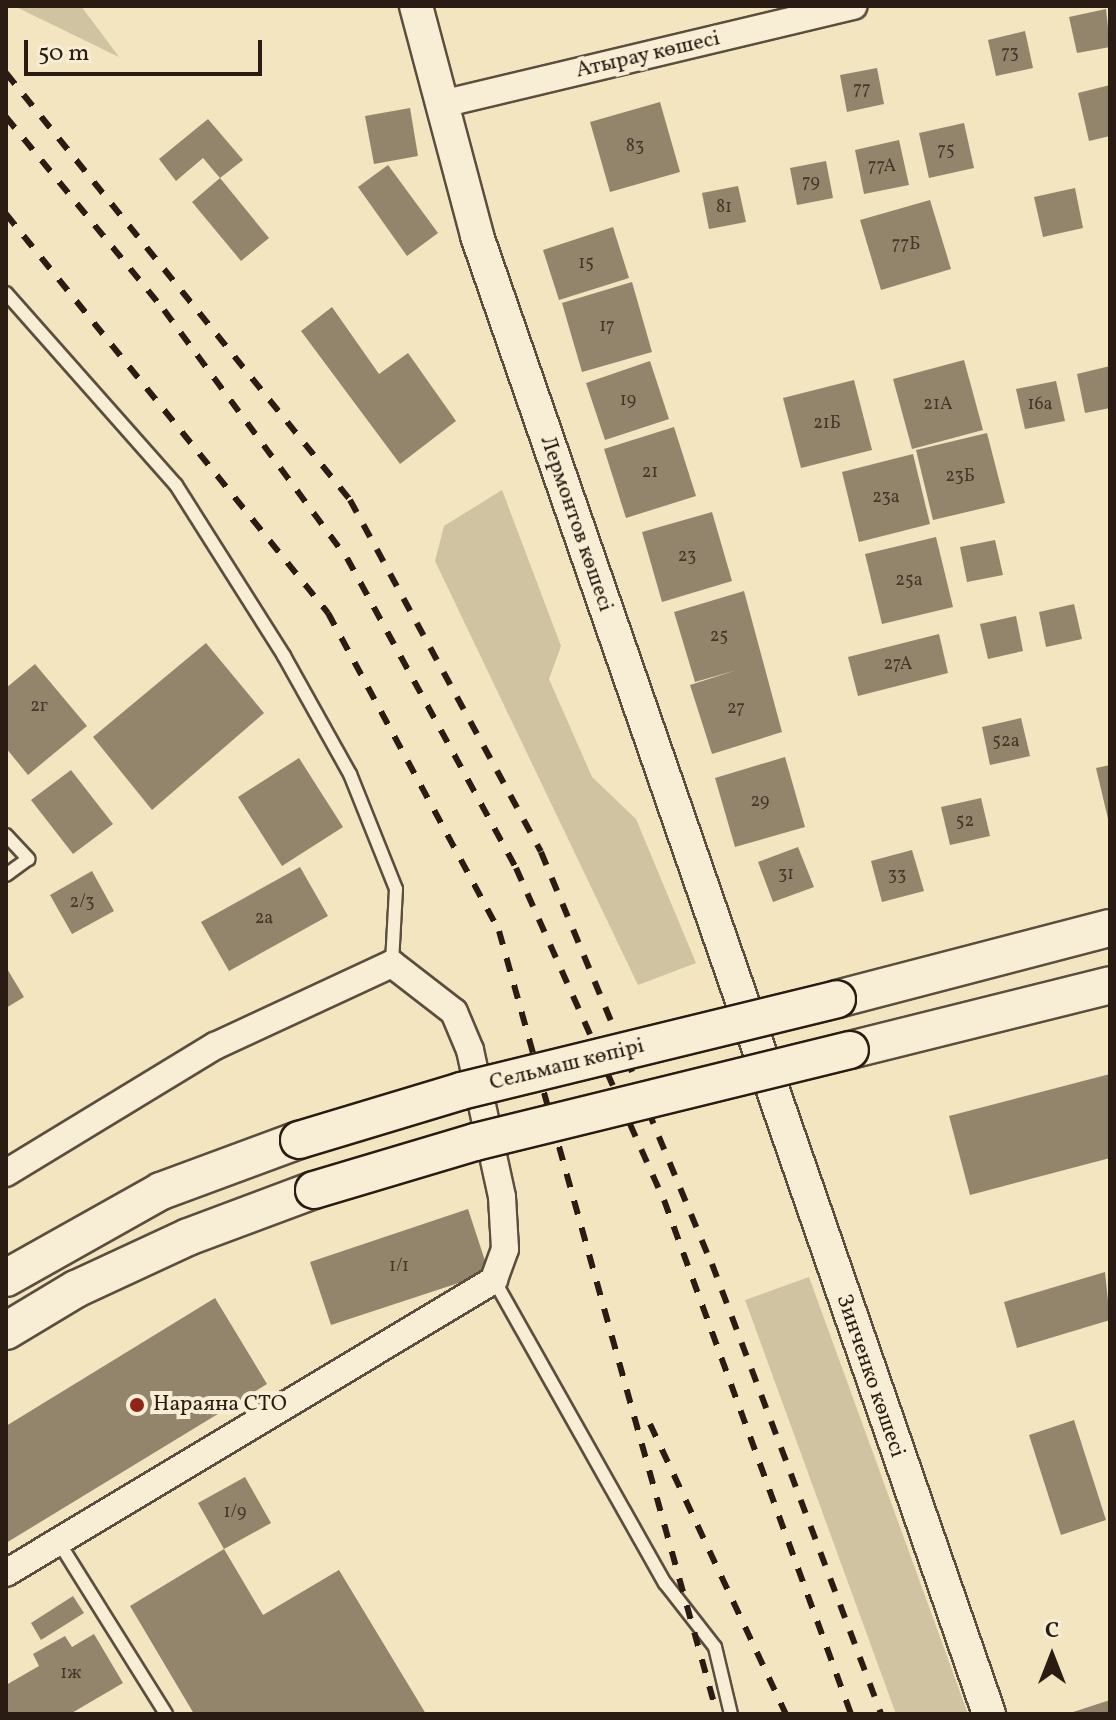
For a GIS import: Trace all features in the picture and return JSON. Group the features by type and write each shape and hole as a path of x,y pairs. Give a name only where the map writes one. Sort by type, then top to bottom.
{"main road":[{"name":"Сельмаш көпірі","path":"6,1278 161,1191 299,1140 461,1091 1110,928"},
{"path":"6,1331 76,1289 188,1237 314,1190 475,1142 1110,985"}],"street":[{"name":"Лермонтов көшесі","path":"416,6 477,236 752,1038"},
{"name":"Атырау көшесі","path":"442,104 853,6"},
{"path":"6,1173 215,1046 392,964 454,1012 470,1050 502,1197 505,1249 494,1280 6,1573"},
{"name":"Зинченко көшесі","path":"752,1038 989,1714"}],"lane":[{"path":"6,293 176,485 284,656 350,774 396,889 392,964"},
{"path":"6,835 28,859 6,875"},
{"path":"494,1280 665,1583 715,1647 731,1714"},
{"path":"58,1541 166,1714"}],"shaded area":[{"path":"14,6 81,6 119,57"},
{"path":"502,490 561,646 549,679 592,777 636,819 696,963 638,985 435,561 444,526"},
{"path":"809,1277 968,1714 896,1714 745,1300"}],"building":[{"path":"1106,9 1110,47 1077,53 1069,17"},
{"path":"1025,31 1033,68 996,76 988,40"},
{"path":"877,68 884,104 847,112 840,75"},
{"path":"1110,85 1110,136 1089,141 1078,93"},
{"path":"660,102 680,172 610,192 590,122"},
{"path":"410,108 418,156 374,164 365,116"},
{"path":"208,119 243,160 220,178 203,158 176,181 159,159"},
{"path":"964,123 974,168 929,178 919,133"},
{"path":"899,140 909,185 864,194 855,150"},
{"path":"826,161 833,198 797,205 790,168"},
{"path":"388,165 438,233 407,256 358,187"},
{"path":"220,178 269,238 241,261 192,202"},
{"path":"738,186 746,222 709,229 702,193"},
{"path":"1075,188 1083,228 1043,237 1034,197"},
{"path":"930,200 951,269 881,290 860,220"},
{"path":"613,227 629,278 559,300 543,250"},
{"path":"632,282 652,352 582,372 562,303"},
{"path":"332,307 379,374 408,353 456,421 400,464 301,331"},
{"path":"964,360 983,430 912,449 893,379"},
{"path":"650,361 669,419 605,440 586,383"},
{"path":"1110,366 1110,408 1085,413 1077,374"},
{"path":"854,380 872,450 801,468 783,398"},
{"path":"1056,381 1065,421 1025,429 1016,389"},
{"path":"674,427 696,496 626,518 604,449"},
{"path":"987,433 1005,503 933,520 916,450"},
{"path":"913,454 930,524 859,542 842,472"},
{"path":"712,512 732,581 662,602 642,532"},
{"path":"936,537 953,607 882,624 865,554"},
{"path":"995,540 1003,575 967,582 960,547"},
{"path":"744,591 782,732 712,754 690,685 737,670 695,682 674,612"},
{"path":"1074,604 1082,639 1046,647 1039,612"},
{"path":"1016,616 1023,651 988,659 980,624"},
{"path":"939,634 948,673 858,696 848,657"},
{"path":"206,643 264,713 152,810 93,737"},
{"path":"35,664 87,726 28,775 6,748 6,688"},
{"path":"1021,718 1030,756 990,765 982,727"},
{"path":"785,757 805,827 735,847 715,778"},
{"path":"299,758 343,827 282,866 238,797"},
{"path":"1110,765 1110,823 1109,823 1096,768"},
{"path":"71,770 113,824 73,854 31,800"},
{"path":"981,798 990,836 950,845 941,807"},
{"path":"798,847 814,887 773,902 758,862"},
{"path":"912,850 924,891 882,902 871,861"},
{"path":"300,867 328,916 229,971 201,922"},
{"path":"92,871 114,911 72,934 50,895"},
{"path":"6,967 24,997 6,1008"},
{"path":"1110,1074 1110,1158 970,1195 949,1116"},
{"path":"468,1209 489,1273 331,1325 310,1262"},
{"path":"1105,1272 1110,1320 1017,1348 1004,1302"},
{"name":"Нараяна СТО","path":"215,1298 267,1384 6,1543 6,1426"},
{"path":"1074,1420 1106,1520 1061,1535 1029,1435"},
{"path":"245,1477 271,1523 224,1549 198,1503"},
{"path":"224,1549 263,1615 339,1570 426,1714 194,1714 130,1606"},
{"path":"73,1596 84,1613 41,1640 31,1623"},
{"path":"94,1634 123,1683 70,1714 6,1714 6,1685 39,1666 33,1654 65,1636 72,1647"},
{"path":"1110,1700 1110,1714 1070,1714 1070,1713"}],"railway":[{"path":"6,73 350,500 541,852 712,1264 881,1714"},
{"path":"6,117 164,310 347,558 516,868 664,1200 851,1714"},
{"path":"6,214 328,613 499,931 717,1714"},
{"path":"650,1424 786,1714"}],"place":[{"name":"Нараяна СТО","path":"137,1405"}]}
